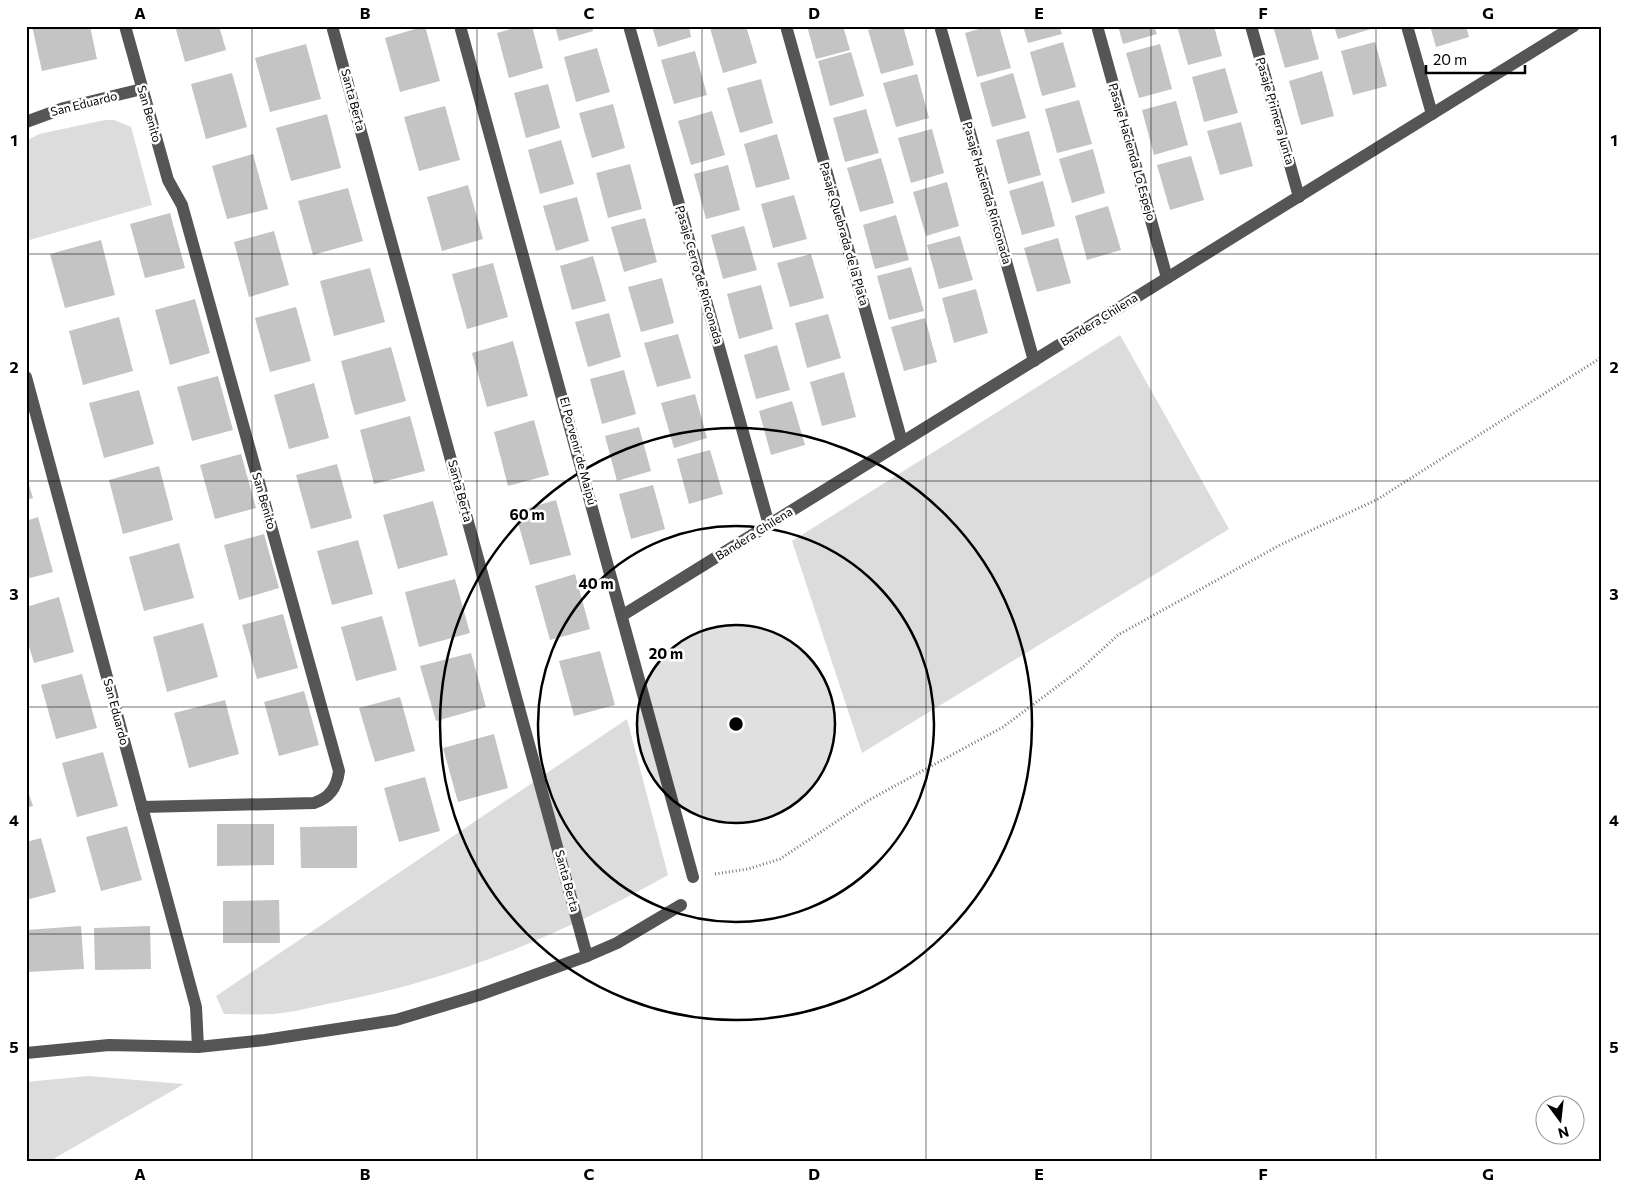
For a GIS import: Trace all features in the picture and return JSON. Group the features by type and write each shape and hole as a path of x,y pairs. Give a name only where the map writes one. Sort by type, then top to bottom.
{"street":[{"name":"San Benito","path":"125,26 168,180 182,206 339,771 334,789 322,800 314,803 142,807"},
{"name":"Santa Berta","path":"332,26 587,956"},
{"name":"El Porvenir de Maipú","path":"460,26 623,615 693,877"},
{"name":"Pasaje Cerro de Rinconada","path":"629,26 769,525"},
{"name":"Pasaje Quebrada de la Plata","path":"786,26 902,442"},
{"name":"Pasaje Hacienda Rinconada","path":"940,26 1034,361"},
{"name":"Pasaje Hacienda Lo Espejo","path":"1097,26 1167,278"},
{"name":"Pasaje Primera Junta","path":"1251,26 1299,196"},
{"path":"1407,26 1432,114"},
{"name":"Bandera Chilena","path":"623,615 1574,26"},
{"name":"San Eduardo","path":"26,122 64,108 142,89"},
{"name":"San Eduardo","path":"26,377 196,1007 198,1047"},
{"path":"26,1053 108,1045 198,1047 266,1040 396,1020 479,995 587,956 617,943 681,905"}],"path":[{"path":"693,877 748,869 780,859 869,800 1003,727 1082,668 1118,635 1280,545 1378,499 1602,357"}],"shaded area":[{"path":"105,120 114,120 131,127 152,205 26,241 26,141 39,134"},
{"path":"1120,335 1229,529 862,753 792,541"},
{"path":"627,719 668,875 548,935 508,952 424,981 290,1012 274,1014 224,1014 216,996"},
{"path":"88,1076 184,1084 48,1162 26,1162 26,1082"}],"building":[{"path":"32,26 90,26 97,59 42,71"},
{"path":"175,26 219,26 226,50 185,62"},
{"path":"425,26 440,81 400,92 385,38"},
{"path":"521,26 532,26 543,68 509,78 497,33"},
{"path":"555,26 592,26 593,31 559,41"},
{"path":"652,26 689,26 691,37 658,47"},
{"path":"717,26 746,26 757,63 723,73 710,28"},
{"path":"807,26 843,26 850,50 816,59"},
{"path":"882,26 903,26 914,65 881,74 868,30"},
{"path":"989,26 999,26 1011,68 977,77 965,33"},
{"path":"1023,26 1059,26 1062,34 1028,43"},
{"path":"1118,26 1154,26 1157,34 1123,44"},
{"path":"1177,26 1214,26 1222,56 1188,65"},
{"path":"1273,26 1310,26 1319,59 1285,68"},
{"path":"1334,26 1370,26 1371,29 1338,39"},
{"path":"1430,26 1466,26 1469,37 1436,47"},
{"path":"1063,42 1076,87 1042,96 1030,52"},
{"path":"1375,42 1387,86 1353,95 1341,51"},
{"path":"306,44 321,99 270,112 255,58"},
{"path":"1160,44 1172,89 1139,98 1126,53"},
{"path":"597,48 610,92 576,102 564,57"},
{"path":"695,51 707,95 674,104 661,60"},
{"path":"851,52 864,96 830,106 818,61"},
{"path":"1225,68 1238,113 1204,122 1192,77"},
{"path":"1322,71 1334,116 1301,125 1289,81"},
{"path":"232,73 247,127 206,139 191,84"},
{"path":"1013,73 1026,118 992,127 980,83"},
{"path":"917,74 929,118 896,127 883,83"},
{"path":"761,79 773,123 740,133 727,88"},
{"path":"548,84 560,128 526,138 514,93"},
{"path":"1079,100 1092,144 1057,153 1045,109"},
{"path":"1176,101 1188,145 1154,155 1142,110"},
{"path":"613,104 625,148 592,158 579,113"},
{"path":"445,106 460,160 419,171 404,117"},
{"path":"866,109 879,153 845,162 833,118"},
{"path":"712,111 725,155 691,165 678,121"},
{"path":"327,114 341,168 291,181 276,128"},
{"path":"1241,122 1253,166 1220,175 1207,131"},
{"path":"932,129 944,173 911,183 898,138"},
{"path":"1029,131 1041,175 1008,184 996,140"},
{"path":"777,134 790,179 756,188 744,144"},
{"path":"561,140 574,184 540,194 528,150"},
{"path":"1093,149 1105,193 1072,203 1059,159"},
{"path":"253,154 268,209 227,219 212,166"},
{"path":"1191,156 1204,200 1170,210 1157,165"},
{"path":"881,158 894,203 860,212 847,168"},
{"path":"630,164 642,209 608,218 596,173"},
{"path":"728,165 740,210 706,219 694,174"},
{"path":"1043,181 1055,226 1022,235 1009,191"},
{"path":"947,182 959,226 926,236 913,192"},
{"path":"468,185 483,239 442,251 427,197"},
{"path":"348,188 363,241 313,255 298,201"},
{"path":"794,195 807,239 773,248 761,204"},
{"path":"577,197 589,241 556,251 543,206"},
{"path":"1108,206 1121,250 1087,260 1075,216"},
{"path":"170,213 185,268 145,278 130,224"},
{"path":"896,215 909,260 875,269 863,225"},
{"path":"645,218 657,262 624,272 611,227"},
{"path":"744,226 757,270 723,279 711,235"},
{"path":"274,231 289,285 249,297 234,242"},
{"path":"960,236 973,280 939,289 927,245"},
{"path":"1058,238 1071,283 1037,292 1024,248"},
{"path":"101,240 115,295 65,308 50,254"},
{"path":"811,254 824,298 790,307 777,263"},
{"path":"593,256 606,301 572,310 560,266"},
{"path":"493,263 508,317 467,329 452,274"},
{"path":"911,267 924,311 889,320 877,276"},
{"path":"370,268 385,322 334,336 320,281"},
{"path":"662,278 674,323 641,332 628,287"},
{"path":"761,285 773,329 739,339 727,294"},
{"path":"976,289 988,333 954,343 942,298"},
{"path":"195,299 210,353 170,365 155,310"},
{"path":"296,307 311,361 270,372 255,318"},
{"path":"609,313 621,357 588,367 575,322"},
{"path":"828,314 841,358 807,368 795,323"},
{"path":"119,317 133,371 83,385 69,331"},
{"path":"925,318 937,362 904,371 891,327"},
{"path":"678,334 691,378 657,387 644,343"},
{"path":"513,341 528,396 487,407 472,353"},
{"path":"777,345 790,390 756,399 744,355"},
{"path":"391,347 406,401 355,415 341,361"},
{"path":"624,370 636,414 602,424 590,379"},
{"path":"844,372 856,417 822,426 810,382"},
{"path":"218,376 233,430 192,441 177,387"},
{"path":"314,383 329,438 289,449 274,395"},
{"path":"139,390 154,444 104,458 89,403"},
{"path":"695,394 707,438 674,448 661,403"},
{"path":"792,401 805,445 771,455 759,411"},
{"path":"410,416 425,471 374,484 360,430"},
{"path":"534,420 549,475 508,486 494,432"},
{"path":"639,427 651,471 617,481 605,436"},
{"path":"710,450 723,494 689,504 677,459"},
{"path":"241,454 256,508 215,519 200,465"},
{"path":"337,464 352,518 311,529 296,475"},
{"path":"159,466 173,520 123,534 109,480"},
{"path":"26,475 33,498 26,500"},
{"path":"653,485 665,529 631,539 619,494"},
{"path":"556,500 571,555 530,565 515,512"},
{"path":"433,501 448,555 398,569 383,515"},
{"path":"38,517 53,572 26,579 26,521"},
{"path":"264,534 279,588 239,600 224,545"},
{"path":"358,540 373,594 332,605 317,551"},
{"path":"179,543 194,598 144,611 129,557"},
{"path":"575,574 590,629 550,640 535,586"},
{"path":"455,579 470,633 419,647 405,592"},
{"path":"59,597 74,652 34,663 26,636 26,607"},
{"path":"283,614 298,668 257,679 242,625"},
{"path":"382,616 397,670 356,681 341,627"},
{"path":"203,623 218,677 167,692 153,637"},
{"path":"600,651 615,705 574,716 559,661"},
{"path":"471,653 486,707 436,721 420,666"},
{"path":"82,674 97,728 56,739 41,685"},
{"path":"304,691 319,745 279,756 264,702"},
{"path":"400,697 415,751 375,762 359,708"},
{"path":"225,700 239,754 189,768 174,713"},
{"path":"494,734 508,788 458,802 443,748"},
{"path":"103,752 118,806 77,817 62,763"},
{"path":"425,777 440,831 399,842 384,788"},
{"path":"26,785 33,806 26,808"},
{"path":"217,824 274,824 274,865 217,866"},
{"path":"127,826 142,880 101,891 86,837"},
{"path":"357,826 357,868 301,868 300,827"},
{"path":"41,838 56,892 26,900 26,842"},
{"path":"279,900 280,943 223,943 223,901"},
{"path":"81,926 84,969 27,972 26,930"},
{"path":"150,926 151,969 95,970 94,928"}]}
